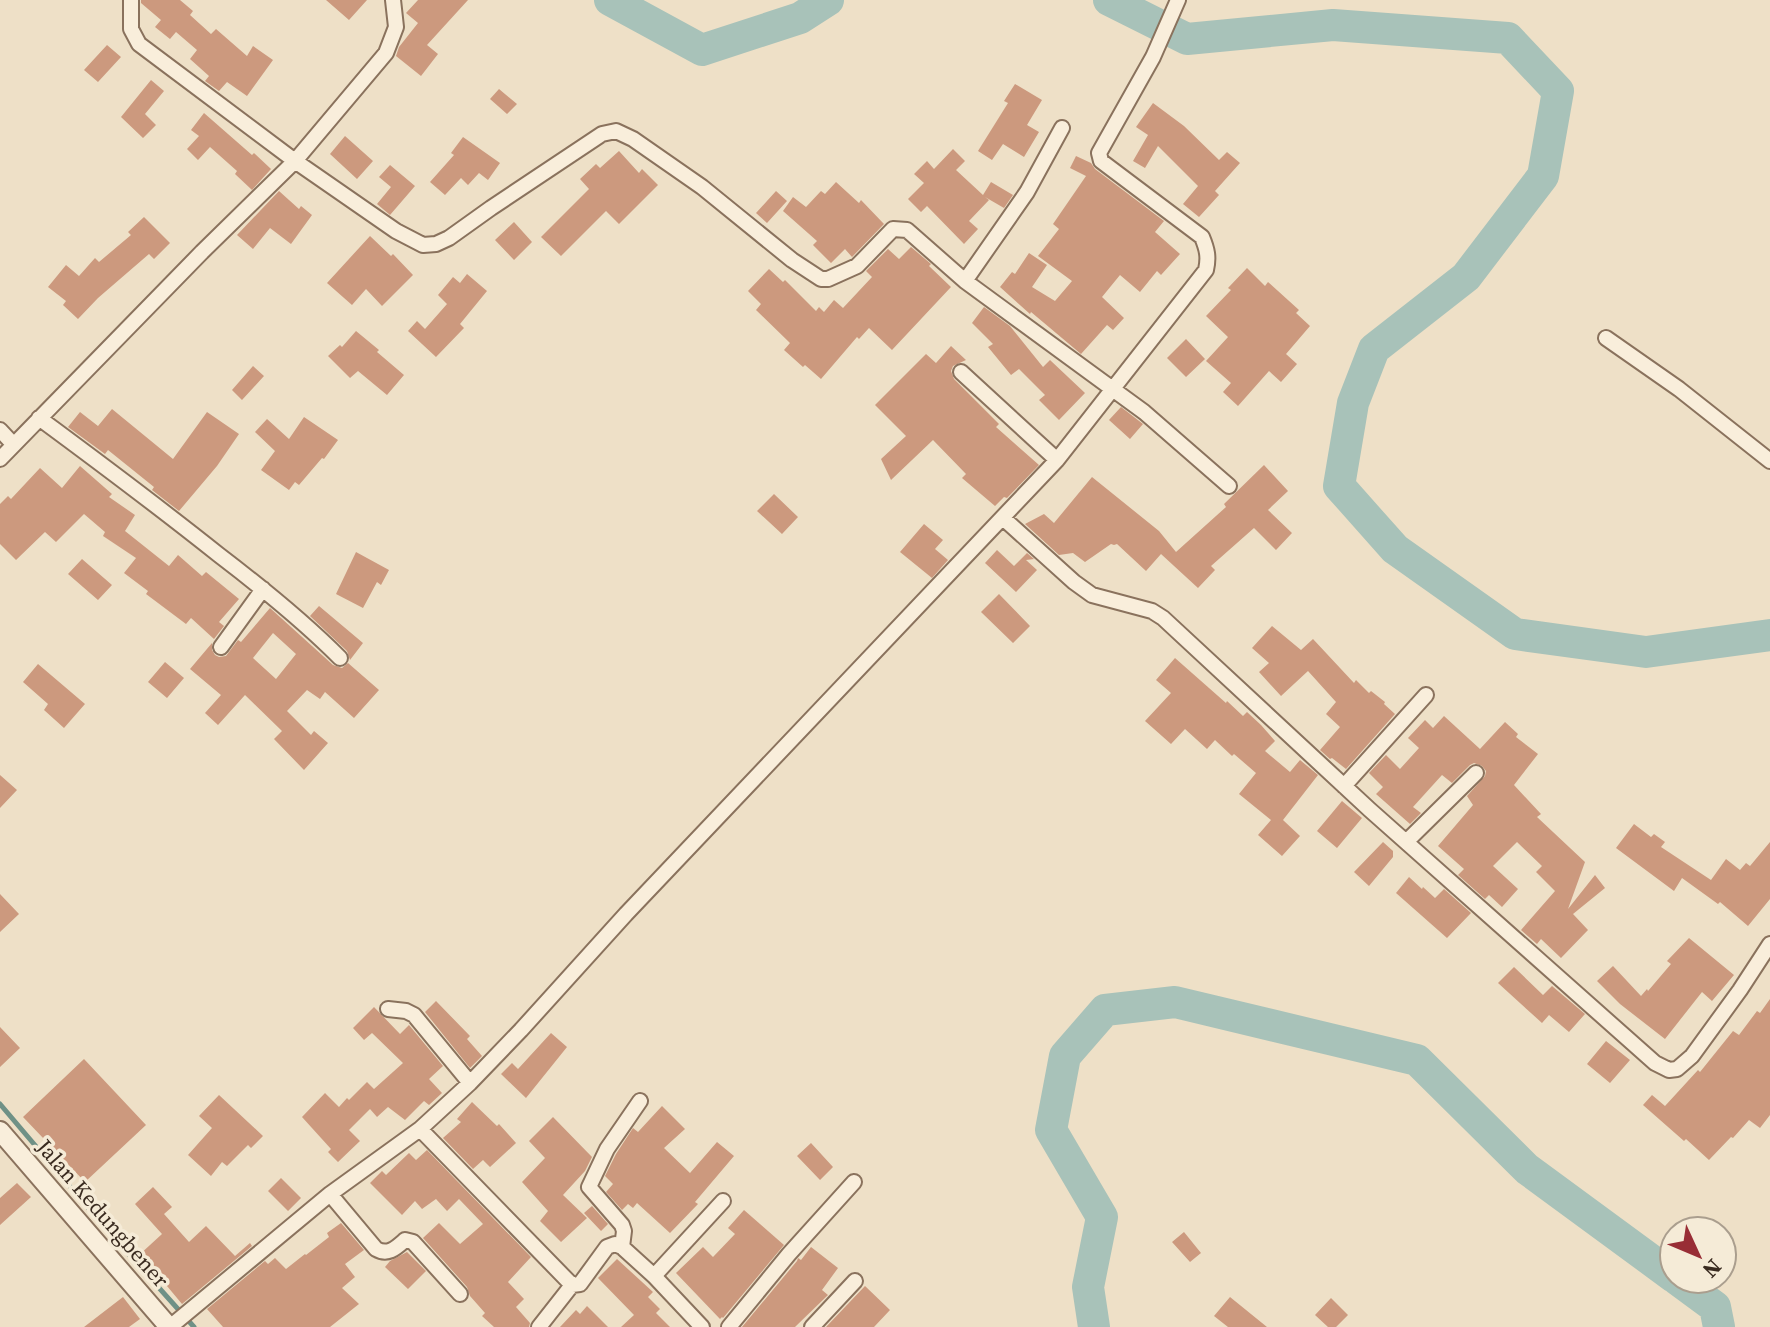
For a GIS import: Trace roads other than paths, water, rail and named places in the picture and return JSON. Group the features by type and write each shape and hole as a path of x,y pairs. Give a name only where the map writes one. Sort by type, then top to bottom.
{"street":[{"path":"131,0 131,29 139,44 295,161 396,231 423,245 436,244 449,238 602,134 616,131 633,139 702,187 792,260 821,279 857,266 893,229 907,230 965,281 1144,412 1229,486"},
{"path":"0,459 295,161 386,53 396,27 393,0"},
{"path":"172,1326 330,1194 420,1129 470,1083 1057,460 1206,270 1208,250 1202,237 1099,157 1102,146 1153,57 1177,2"},
{"path":"965,281 1027,192 1062,128"},
{"path":"1606,338 1679,389 1770,461"},
{"path":"961,372 1057,460"},
{"path":"39,418 263,589 317,634 340,658"},
{"path":"0,430 13,444"},
{"path":"1003,518 1092,595 1152,611 1163,618 1344,786 1655,1063 1669,1070 1677,1069 1692,1056 1770,944"},
{"path":"221,647 263,589"},
{"path":"1344,786 1426,695"},
{"path":"1406,842 1476,773"},
{"path":"388,1009 414,1015 470,1083"},
{"path":"622,1247 622,1225 589,1187 607,1149 640,1101"},
{"path":"420,1129 572,1285"},
{"name":"Jalan Kedungbener","path":"0,1131 172,1326"},
{"path":"729,1327 854,1182"},
{"path":"330,1194 376,1249 388,1253 405,1240 413,1242 460,1294"},
{"path":"654,1276 723,1201"},
{"path":"539,1327 572,1285 580,1284 607,1247 615,1244 654,1276 702,1327"},
{"path":"812,1327 855,1281"}],"waterway":[{"path":"610,0 702,50 800,18 828,0"},
{"path":"1109,0 1187,39 1333,25 1508,38 1558,91 1543,176 1466,277 1374,349 1353,403 1339,486 1395,549 1515,634 1646,652 1770,635"},
{"path":"1094,1327 1088,1287 1102,1217 1051,1130 1065,1056 1105,1010 1175,1002 1417,1060 1527,1169 1658,1265"},
{"path":"0,1104 194,1327"},
{"path":"1699,1295 1715,1307 1719,1327"}]}
